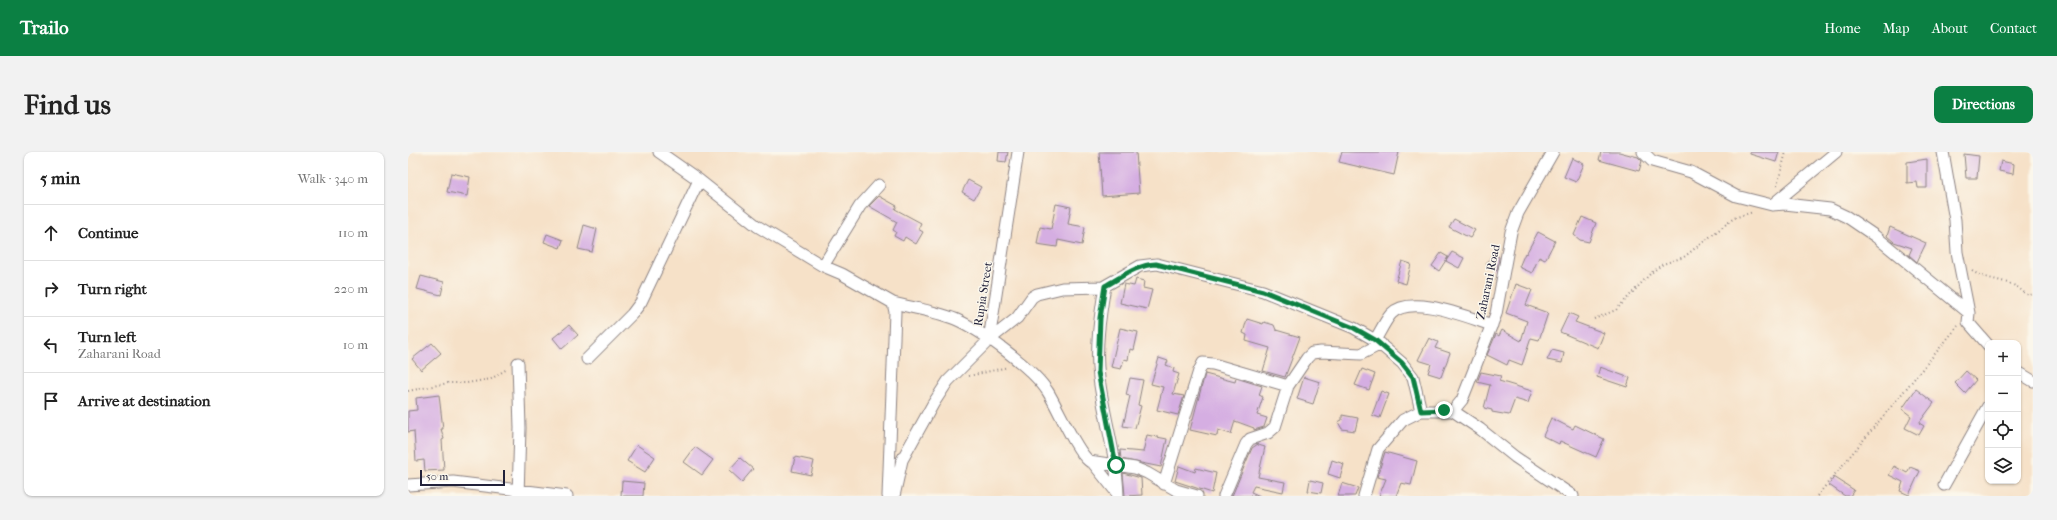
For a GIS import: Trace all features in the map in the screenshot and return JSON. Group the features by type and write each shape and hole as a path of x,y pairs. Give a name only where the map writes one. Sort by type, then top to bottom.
{"street":[{"path":"658,152 699,180 757,226 823,266 842,274 893,303 954,319 970,327 1022,364 1040,380 1083,455 1093,462 1118,495"},
{"name":"Rupia Street","path":"894,496 902,460 933,404 948,381 989,340 1018,152"},
{"name":"Zaharani Road","path":"1453,411 1462,400 1496,314 1511,232 1518,213 1553,152"},
{"path":"1643,152 1648,158 1691,172 1731,194 1772,205 1785,204 1830,209 1848,217 1875,236 1968,313"},
{"path":"1772,205 1836,152"},
{"path":"1943,152 1955,220 1959,262 1968,313 1968,322 1985,342"},
{"path":"587,359 632,314 641,302 699,180"},
{"path":"823,266 856,212 879,185"},
{"path":"989,340 1017,318 1032,297 1037,294 1062,288 1105,286 1140,266 1156,264 1263,291 1354,328 1378,342 1402,363 1413,377 1421,411"},
{"path":"1105,286 1100,318 1098,372 1116,465 1118,495"},
{"path":"888,496 896,312 893,303"},
{"path":"1224,496 1246,444 1250,439 1272,431 1275,427 1288,386 1312,353 1361,354 1378,342 1392,314 1410,306 1436,308 1492,325"},
{"path":"518,363 520,428 518,494"},
{"path":"1164,484 1196,378 1203,363 1213,364 1288,386"},
{"path":"2021,374 2033,381"},
{"path":"1364,496 1378,449 1403,420 1421,411 1453,411 1480,429 1515,457 1573,496"},
{"path":"1944,485 1985,411"},
{"path":"1093,462 1142,470 1176,490 1197,496"},
{"path":"408,486 453,482 501,487 518,494 567,496"}],"path":[{"path":"1594,319 1616,310 1651,273 1663,264 1684,257 1734,218 1772,205 1786,152"},
{"path":"1959,262 1981,277 2017,287 2024,294 2033,295"},
{"path":"1817,496 1968,313"},
{"path":"408,391 448,383 467,384 491,379 518,363"},
{"path":"948,381 1022,364"}],"building":[{"path":"999,152 1008,152 1006,162 998,161"},
{"path":"1099,152 1136,152 1139,193 1102,196"},
{"path":"1342,152 1399,152 1394,175 1339,162"},
{"path":"1601,152 1619,152 1638,157 1642,161 1639,171 1599,160"},
{"path":"1750,152 1779,152 1776,162 1750,154"},
{"path":"1964,154 1979,156 1977,178 1966,178"},
{"path":"1572,158 1584,164 1576,182 1564,177"},
{"path":"1927,159 1927,188 1918,188 1917,182 1907,183 1907,162"},
{"path":"2001,161 2014,164 2013,174 1999,171"},
{"path":"451,173 470,177 467,196 447,192"},
{"path":"968,180 981,187 974,199 962,192"},
{"path":"879,196 897,206 895,209 921,223 918,229 923,232 916,244 905,237 903,241 894,236 896,232 893,230 897,222 869,206"},
{"path":"1056,204 1071,207 1068,224 1085,227 1082,245 1058,240 1057,247 1037,244 1040,227 1051,229"},
{"path":"1582,217 1596,223 1589,242 1580,240 1574,235"},
{"path":"1454,219 1475,230 1470,238 1449,227"},
{"path":"584,225 597,229 592,252 578,249"},
{"path":"1890,227 1926,243 1917,262 1909,255 1912,248 1894,242 1887,236"},
{"path":"1538,232 1555,241 1545,260 1539,257 1532,273 1519,267 1525,253 1526,254"},
{"path":"547,234 563,240 560,248 544,242"},
{"path":"1452,252 1464,258 1459,268 1446,261"},
{"path":"1441,253 1448,257 1439,271 1432,266"},
{"path":"1493,253 1499,257 1497,271 1486,264"},
{"path":"1402,261 1411,264 1406,284 1396,281"},
{"path":"421,276 444,282 441,295 417,289"},
{"path":"1136,279 1144,281 1143,288 1152,290 1147,309 1120,303 1124,284 1134,286"},
{"path":"1516,284 1532,290 1526,305 1548,313 1539,340 1531,338 1522,365 1509,360 1507,365 1487,355 1496,334 1499,336 1502,330 1521,341 1527,321 1506,313"},
{"path":"1569,313 1578,317 1575,322 1604,333 1598,348 1560,332"},
{"path":"1247,319 1263,324 1264,322 1274,325 1276,330 1300,337 1285,377 1263,371 1270,348 1246,341 1247,335 1243,333"},
{"path":"569,325 578,335 562,349 553,338"},
{"path":"1120,328 1138,332 1134,350 1130,349 1128,360 1124,359 1121,369 1111,367"},
{"path":"1429,338 1438,342 1435,348 1450,353 1441,377 1428,373 1431,364 1418,360"},
{"path":"432,343 441,353 421,370 412,359"},
{"path":"1552,350 1564,353 1562,363 1547,360"},
{"path":"1159,358 1168,361 1166,365 1174,368 1173,372 1179,374 1173,394 1184,396 1178,415 1157,410 1163,387 1151,384"},
{"path":"1600,367 1630,378 1627,387 1597,377"},
{"path":"1362,369 1375,374 1369,390 1355,385"},
{"path":"1966,371 1976,380 1965,393 1955,383"},
{"path":"1481,372 1501,376 1499,381 1532,391 1528,403 1515,399 1509,415 1492,412 1492,410 1484,408 1490,385 1477,382"},
{"path":"1205,374 1235,382 1236,378 1262,386 1259,395 1263,397 1257,415 1267,418 1264,427 1254,430 1254,428 1235,421 1231,434 1218,430 1217,436 1190,430"},
{"path":"1304,377 1320,382 1313,404 1297,399"},
{"path":"1130,378 1143,380 1138,405 1141,406 1135,428 1123,426 1130,396 1126,395"},
{"path":"1916,389 1934,403 1919,423 1924,426 1919,435 1905,428 1911,416 1902,409"},
{"path":"1381,391 1389,394 1380,418 1372,415"},
{"path":"439,395 443,429 441,429 444,439 442,440 444,470 425,471 424,460 416,461 414,431 408,432 408,411 417,410 416,398"},
{"path":"1342,415 1358,418 1355,431 1342,429 1338,422 1342,420"},
{"path":"1551,418 1573,429 1575,425 1604,439 1596,457 1560,441 1559,444 1543,436"},
{"path":"1147,435 1167,439 1161,467 1121,459 1120,450 1143,452"},
{"path":"1258,444 1265,447 1258,477 1285,482 1283,492 1254,486 1251,492 1260,496 1232,496 1252,448"},
{"path":"637,445 655,457 645,472 627,461"},
{"path":"695,447 713,460 702,475 684,462"},
{"path":"1385,452 1417,461 1411,485 1401,483 1396,496 1379,496 1386,479 1377,477"},
{"path":"795,457 814,461 811,475 792,471"},
{"path":"740,458 753,469 742,482 729,470"},
{"path":"1332,460 1344,464 1340,478 1328,474"},
{"path":"1179,466 1195,472 1196,468 1216,473 1212,493 1175,481"},
{"path":"1894,466 1907,473 1910,467 1920,471 1909,495 1900,491 1903,482 1889,475"},
{"path":"1123,473 1141,478 1142,495 1125,496"},
{"path":"1834,477 1854,490 1850,496 1845,496 1829,485"},
{"path":"1310,480 1323,483 1321,493 1308,491"},
{"path":"622,481 644,483 643,496 621,496"},
{"path":"1342,483 1358,488 1355,496 1338,496"}],"route":[{"path":"1116,465 1098,372 1100,318 1105,286 1132,270 1147,264 1156,264 1263,291 1354,328 1381,344 1402,363 1416,383 1421,411 1444,410"}]}
